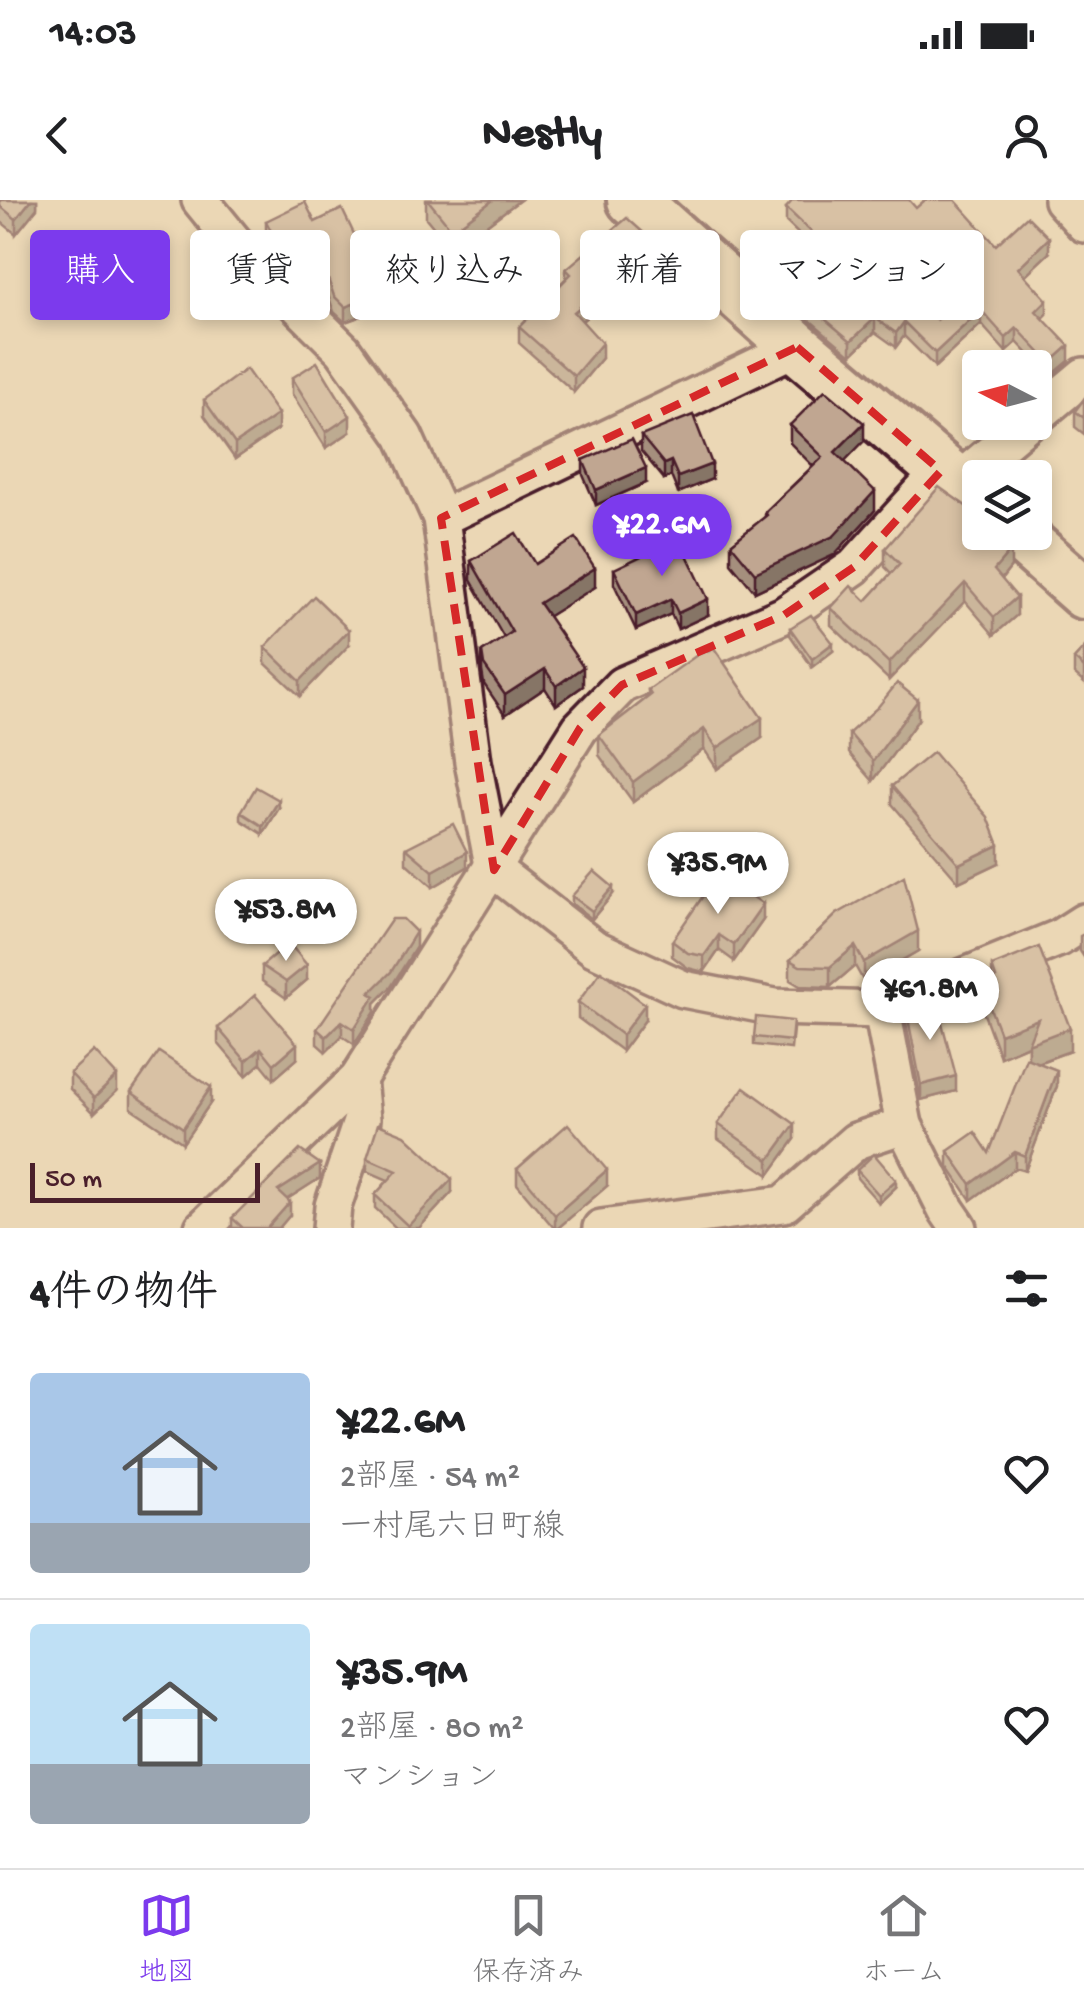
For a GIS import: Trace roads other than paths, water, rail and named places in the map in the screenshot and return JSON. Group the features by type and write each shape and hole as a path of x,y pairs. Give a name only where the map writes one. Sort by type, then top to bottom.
{"main road":[{"path":"633,200 959,485"},
{"path":"1035,550 1084,593"}],"street":[{"path":"200,200 234,243 343,350 404,436 440,518 472,762 494,870 594,948 683,989 774,1007 882,1010 1059,938 1084,922"},
{"path":"1062,200 1084,224"},
{"path":"440,518 797,347"},
{"path":"1052,403 1084,376"},
{"path":"203,1228 358,1079 494,870 580,728 622,684 784,615 854,567 959,485 1008,440"},
{"path":"882,1010 904,1125 946,1209 960,1228"},
{"path":"332,1228 333,1206 362,1119 358,1079"},
{"path":"601,1228 784,1204 856,1141 904,1125"}]}
